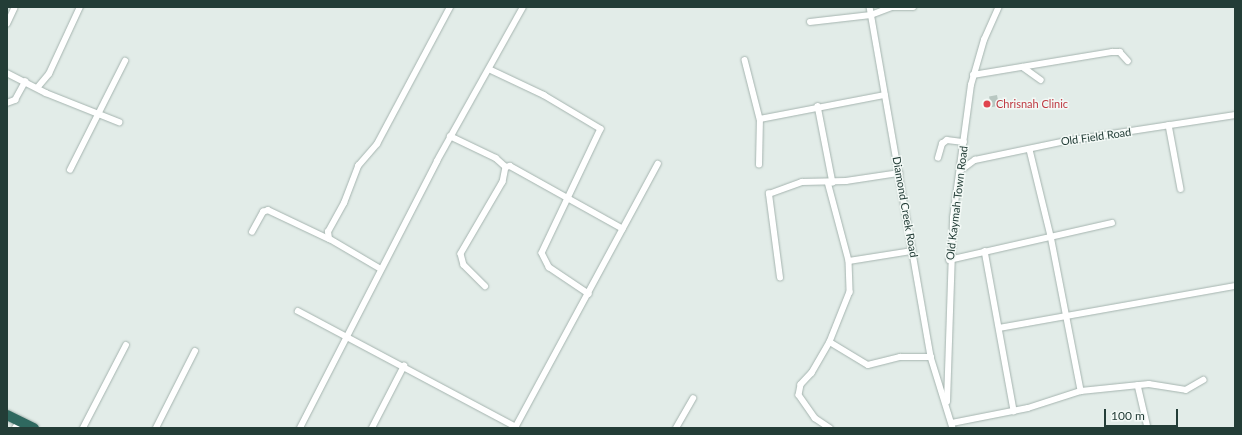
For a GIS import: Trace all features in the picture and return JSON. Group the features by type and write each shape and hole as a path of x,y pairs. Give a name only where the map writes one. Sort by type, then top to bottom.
{"highway":[{"path":"7,415 18,425 34,428"}],"street":[{"path":"38,87 49,74 80,7"},
{"path":"329,239 331,224 344,203 358,166 377,144 450,7"},
{"path":"300,428 347,338 380,269 450,136 523,7"},
{"name":"Diamond Creek Road","path":"870,7 931,357 952,425"},
{"path":"810,22 871,15 892,7 913,7"},
{"name":"Old Kaymah Town Road","path":"946,404 952,318 949,260 964,142 974,75 984,40 999,7"},
{"path":"7,24 14,9"},
{"path":"974,75 1112,52 1120,52 1128,61"},
{"path":"745,60 760,119 759,165"},
{"path":"70,170 125,61"},
{"path":"1023,67 1041,80"},
{"path":"489,69 544,95 601,129 545,242 543,258 589,294"},
{"path":"7,73 119,122"},
{"path":"7,103 15,100 25,82"},
{"path":"760,119 818,106 885,95"},
{"path":"818,106 831,182 849,261 850,292 830,342 812,373 803,381 799,395 815,418 830,428"},
{"name":"Old Field Road","path":"961,170 975,160 1169,125 1235,115"},
{"path":"1169,125 1181,189"},
{"path":"450,136 496,158 506,167 510,166 623,229"},
{"path":"938,158 942,144 947,140 964,142"},
{"path":"1030,150 1051,236 1064,316 1081,391"},
{"path":"298,311 347,338 404,366 515,427 589,294 658,164"},
{"path":"485,286 464,265 461,254 503,182 506,167"},
{"path":"780,278 769,194 802,182 831,182 899,173"},
{"path":"252,232 263,212 268,210 329,239 380,269"},
{"path":"949,260 1112,223"},
{"path":"849,261 912,251"},
{"path":"985,251 1014,411"},
{"path":"999,328 1235,286"},
{"path":"830,342 868,364 900,357 931,357"},
{"path":"83,428 126,345"},
{"path":"156,428 195,351"},
{"path":"372,428 404,366"},
{"path":"952,425 1014,411 1081,391 1138,385 1186,390 1203,380"},
{"path":"1138,385 1148,428"},
{"path":"676,428 693,398"}],"building":[{"name":"Chrisnah Clinic","path":"997,95 999,106 991,107 989,96"}],"place":[{"name":"Chrisnah Clinic","path":"987,104"}]}
